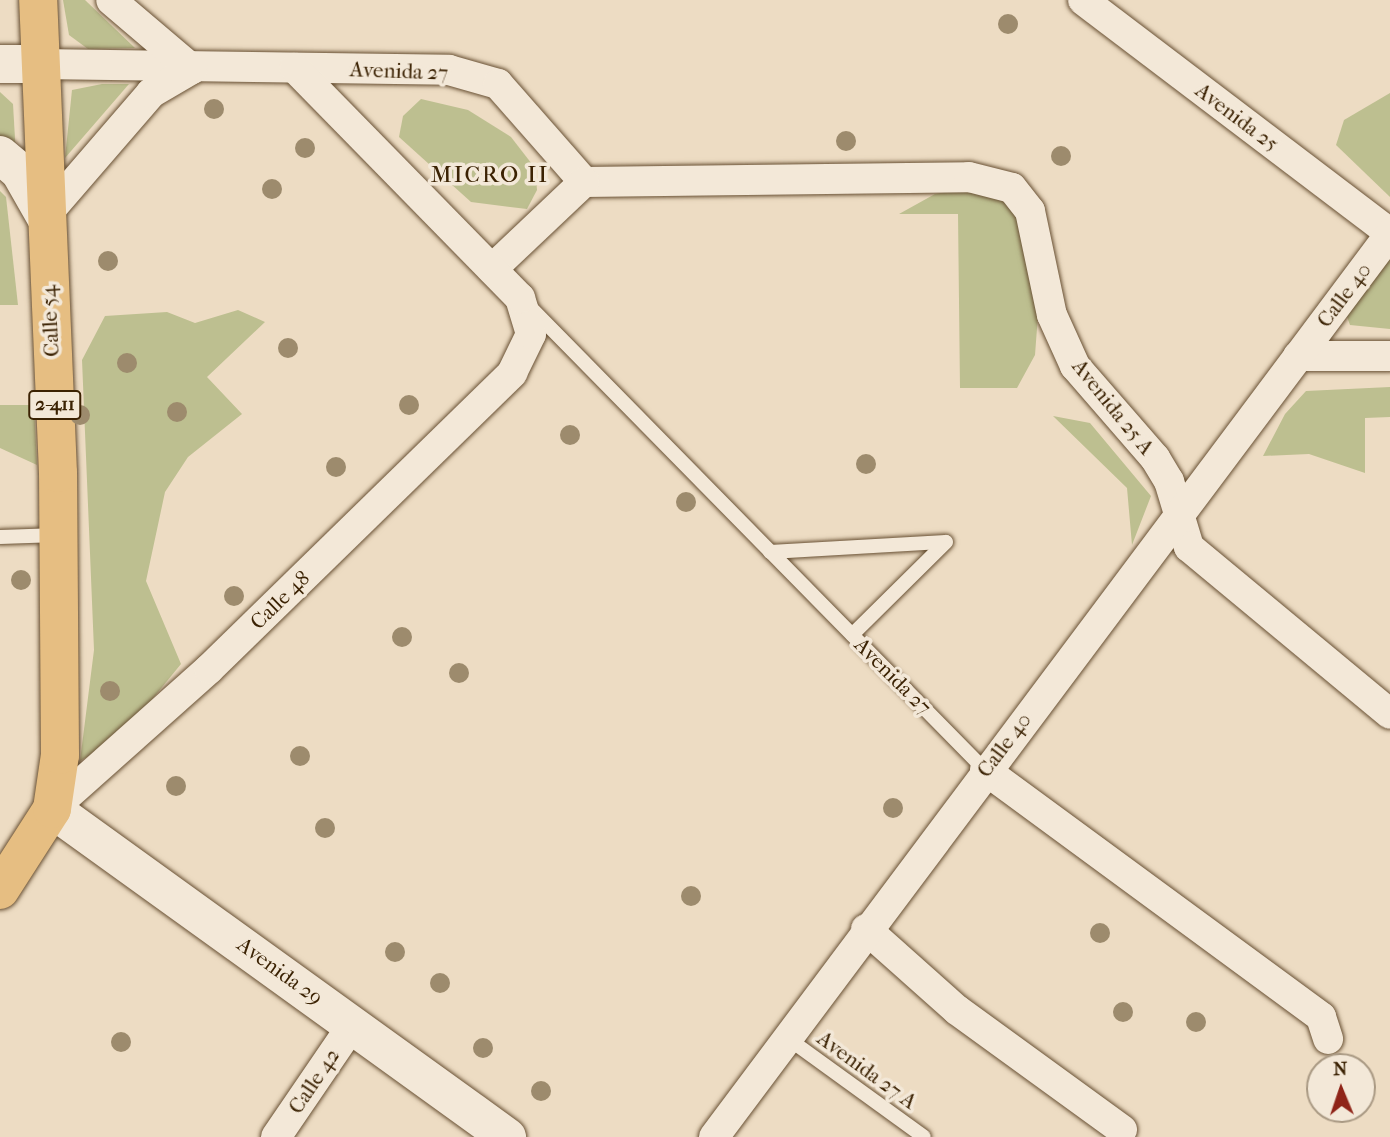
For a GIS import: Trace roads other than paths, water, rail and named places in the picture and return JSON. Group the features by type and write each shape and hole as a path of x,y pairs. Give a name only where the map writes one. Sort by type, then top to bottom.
{"main road":[{"name":"Calle 54","path":"38,0 59,535 62,713 52,808"},
{"name":"Avenida 27","path":"0,64 39,64"},
{"path":"0,155 20,172 45,216"},
{"path":"0,862 52,808"},
{"name":"Calle 48","path":"0,890 52,808"},
{"name":"Avenida 29","path":"52,808 507,1137"}],"street":[{"path":"111,0 192,69"},
{"name":"Avenida 25","path":"1083,0 1390,234"},
{"name":"Avenida 27","path":"39,64 192,69 449,70 498,84 584,182"},
{"name":"Avenida 27","path":"295,68 520,298"},
{"name":"Avenida 27","path":"45,216 151,93 192,69"},
{"name":"Avenida 25 A","path":"584,182 969,177 1012,188 1030,211 1052,315 1076,366 1155,458 1169,481 1176,517 1189,547 1207,566 1390,714"},
{"path":"492,269 584,182"},
{"name":"Calle 40","path":"713,1137 785,1036 1390,234"},
{"name":"Calle 48","path":"52,808 209,668 512,373 531,334 520,298"},
{"name":"Calle 40","path":"1298,356 1390,356"},
{"name":"Avenida 27","path":"985,770 1321,1017 1328,1039"},
{"path":"866,929 957,1010 1122,1130"},
{"name":"Calle 42","path":"275,1137 353,1024"}],"lane":[{"name":"Avenida 27","path":"520,298 985,770"},
{"path":"0,537 59,535"},
{"path":"770,552 946,542 852,635"},
{"name":"Avenida 27 A","path":"785,1036 924,1137"}],"district":[{"name":"MICRO II","path":"490,175"}]}
